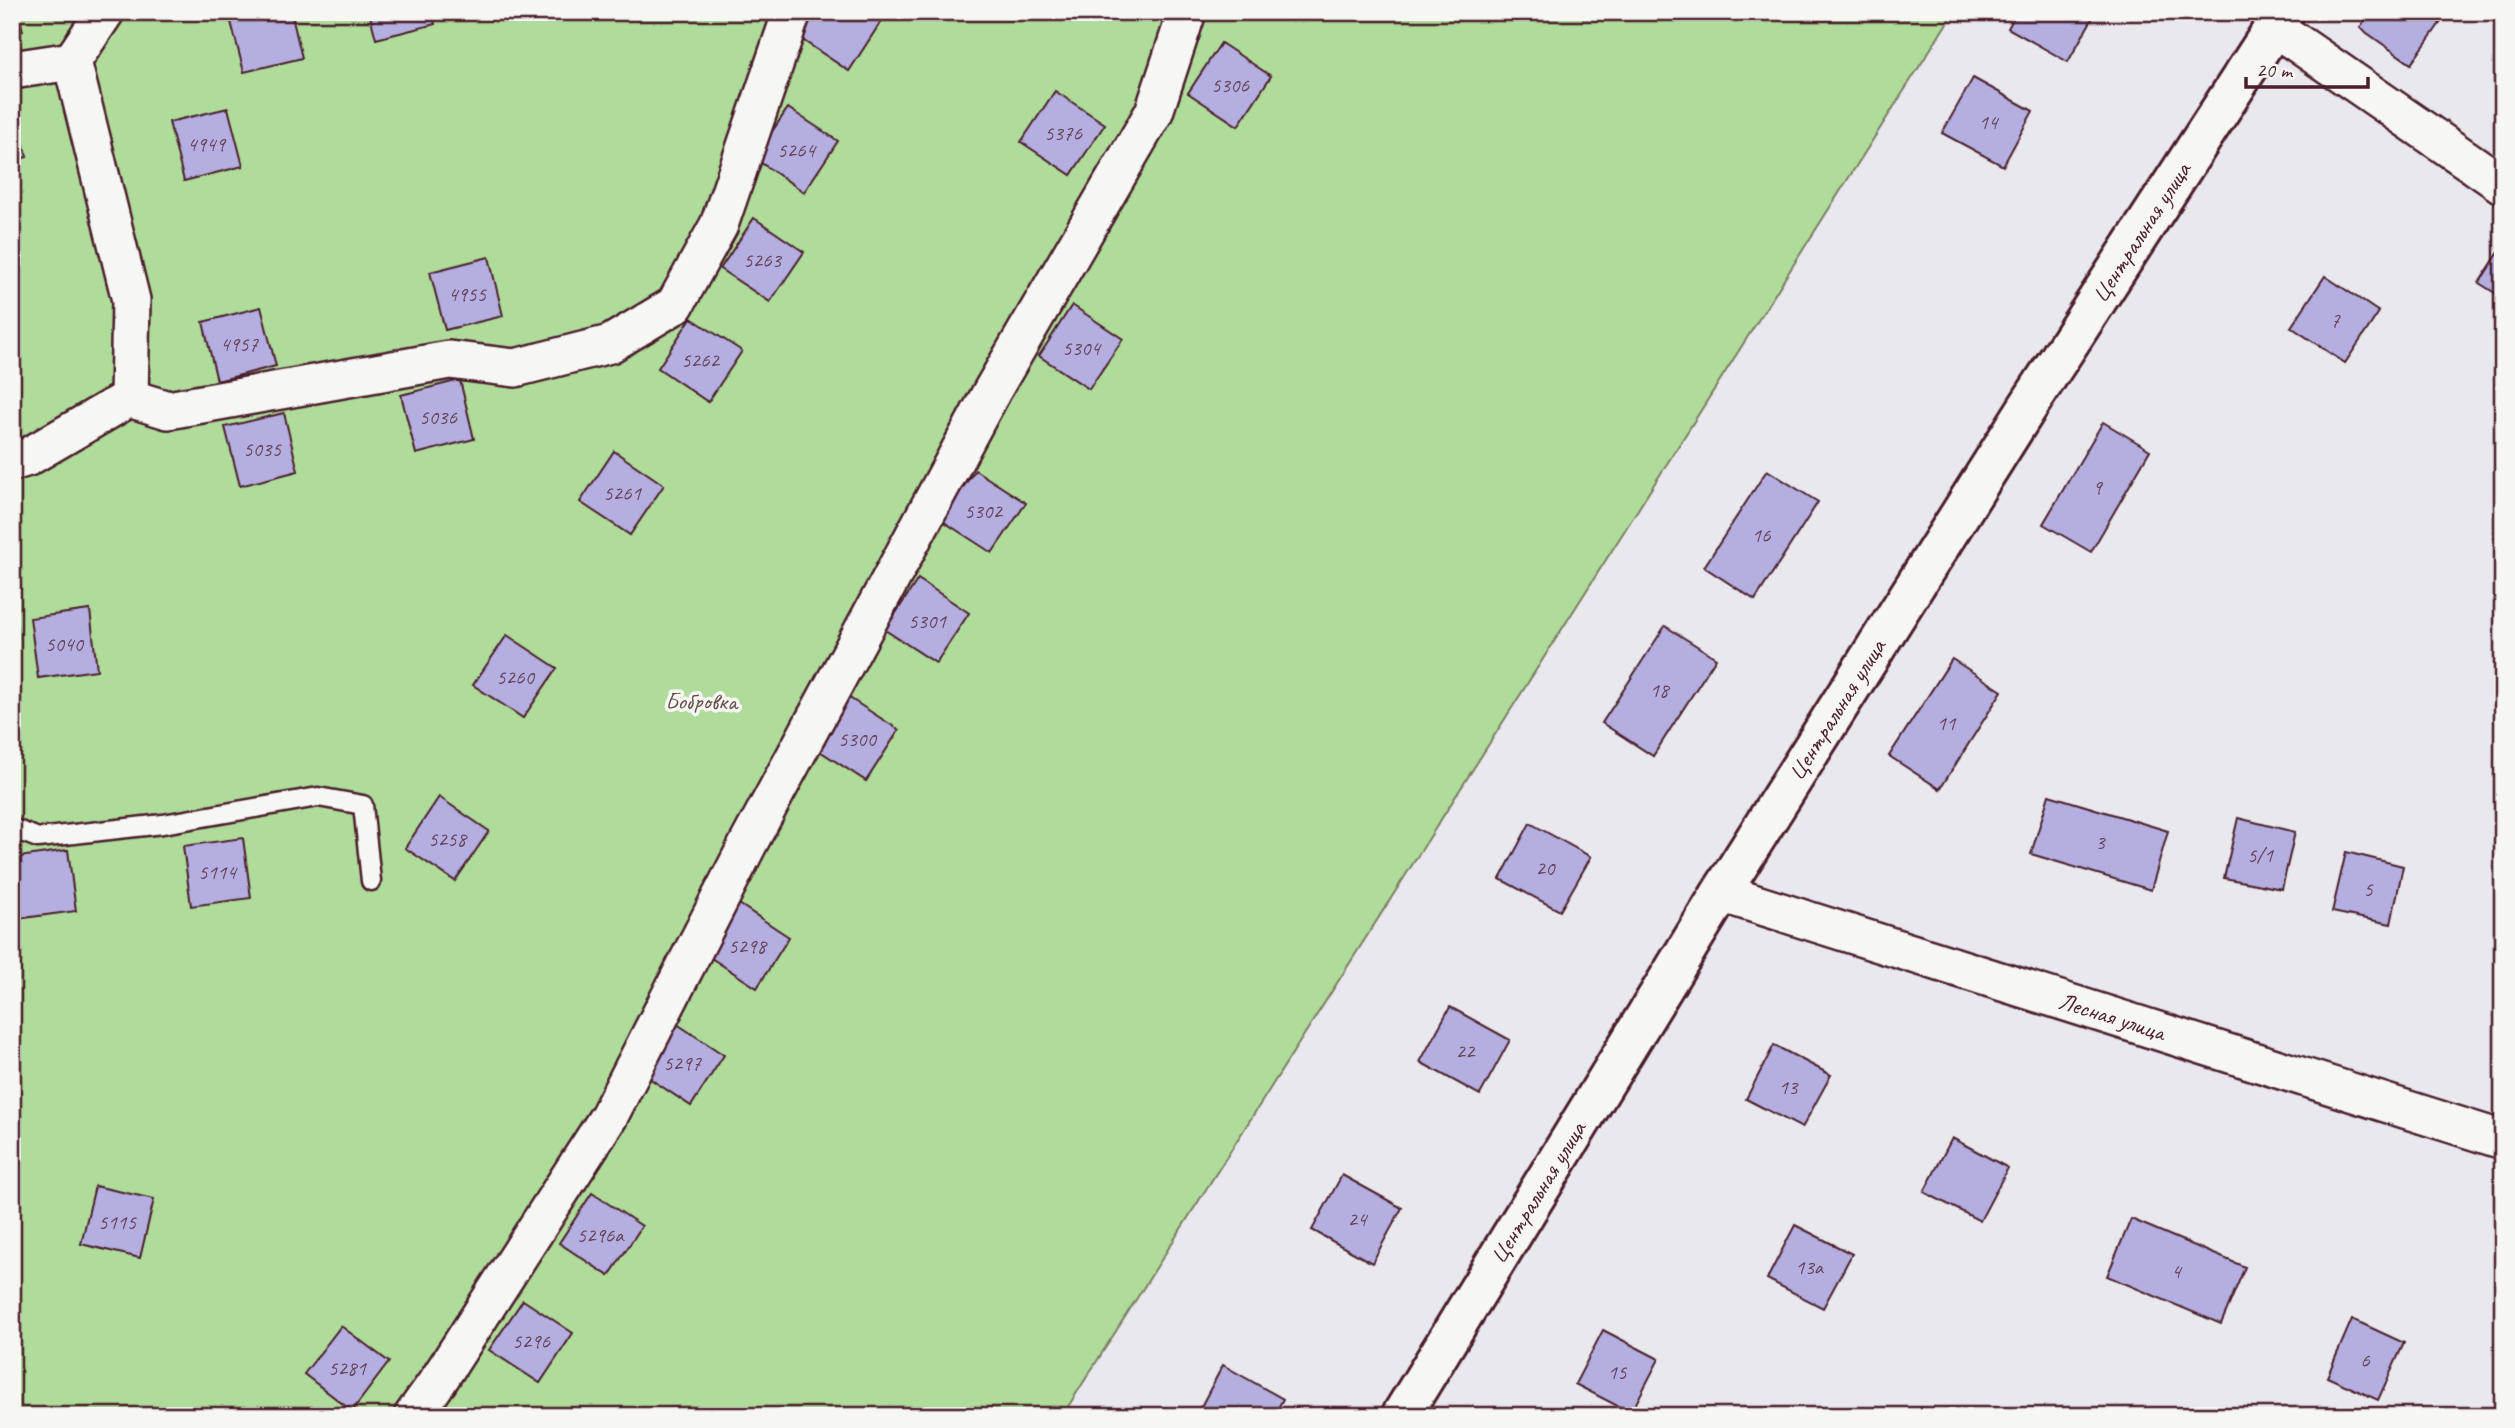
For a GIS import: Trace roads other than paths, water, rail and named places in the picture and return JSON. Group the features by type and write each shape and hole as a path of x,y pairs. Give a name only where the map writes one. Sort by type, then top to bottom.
{"street":[{"path":"12,70 72,61 105,12"},
{"path":"12,462 28,457 129,398 168,410 449,360 515,368 610,344 675,305 719,225 792,12"},
{"path":"412,1416 438,1381 609,1116 748,844 979,416 1154,112 1187,12"},
{"path":"2279,20 2503,185"},
{"name":"Центральная улица","path":"1401,1416 1721,892 2027,408 2279,20"},
{"path":"72,61 131,300 129,398"},
{"name":"Лесная улица","path":"1721,892 2503,1140"}],"lane":[{"path":"12,828 38,838 163,824 318,797 363,805 371,881"}],"park label":[{"name":"Бобровка","path":"701,701"}]}
